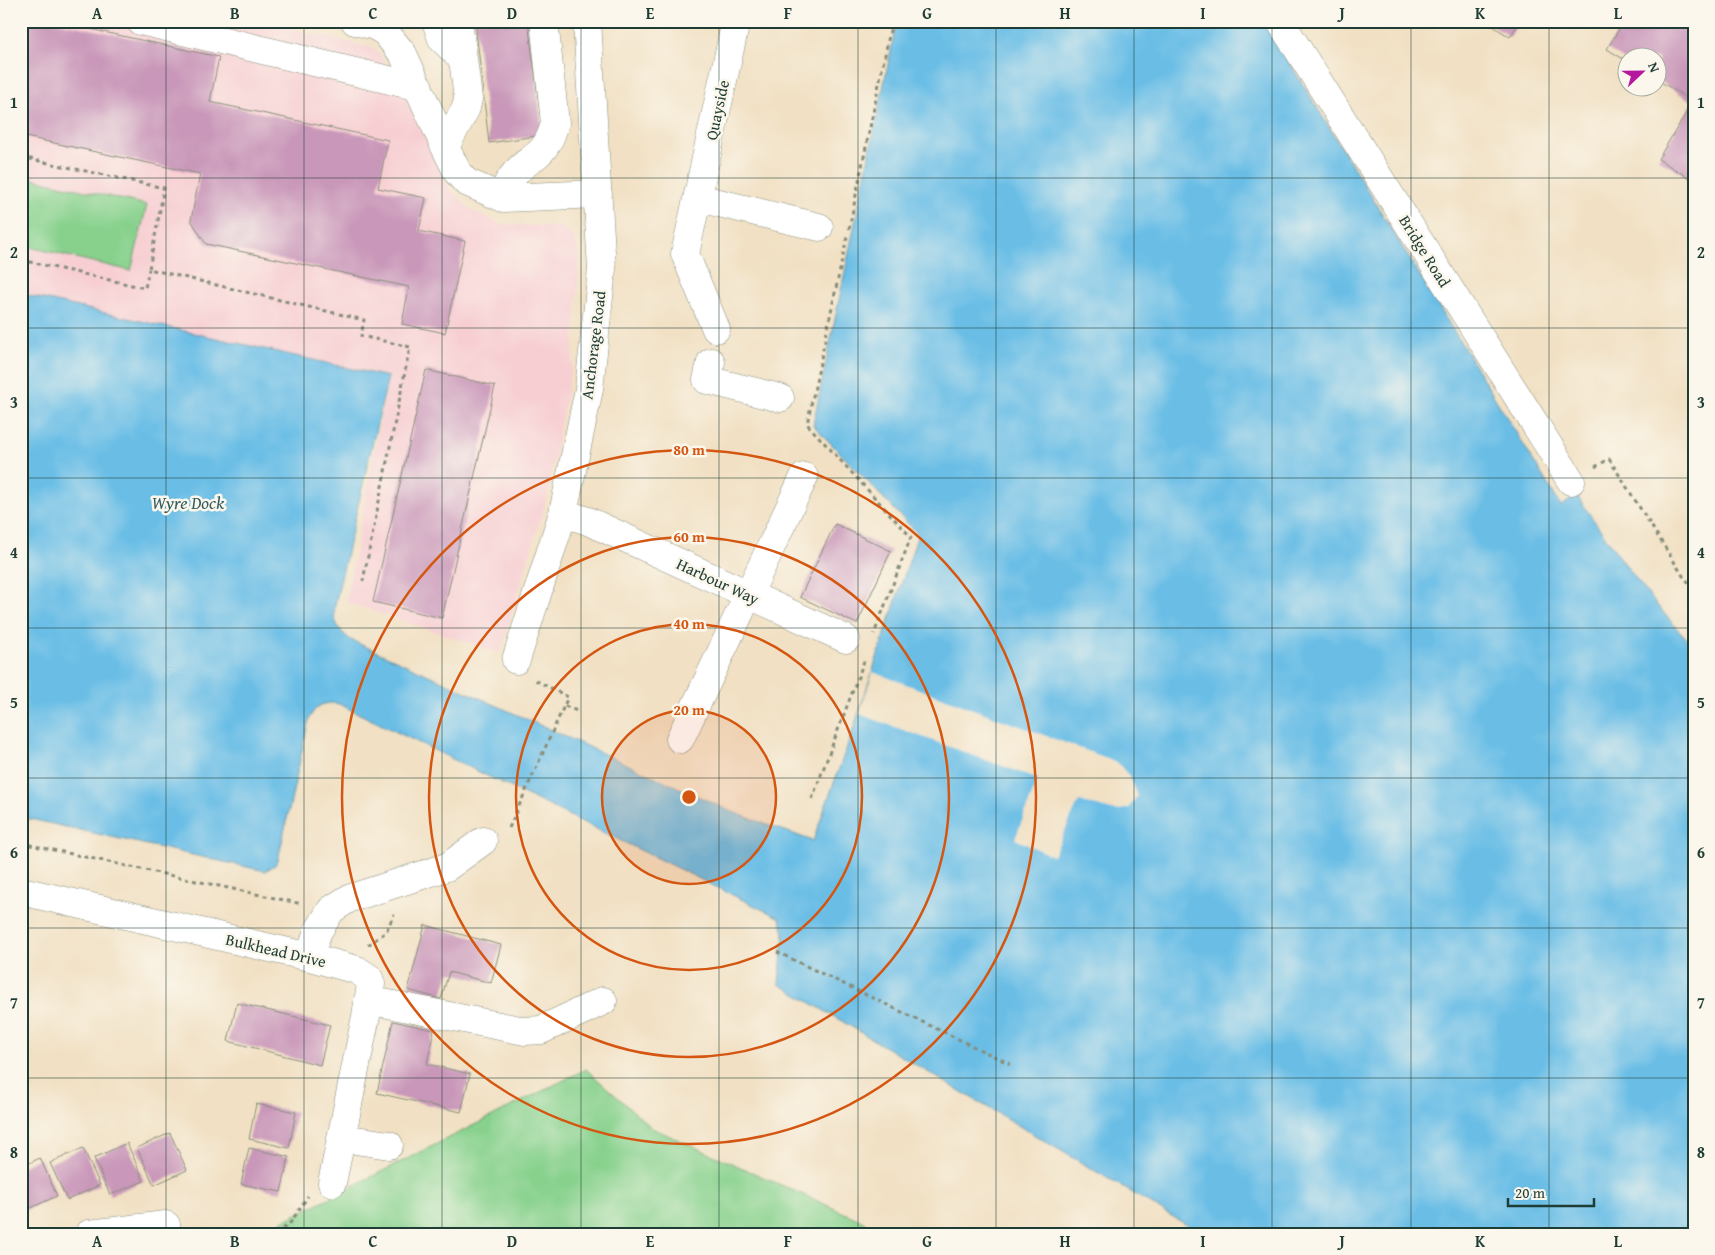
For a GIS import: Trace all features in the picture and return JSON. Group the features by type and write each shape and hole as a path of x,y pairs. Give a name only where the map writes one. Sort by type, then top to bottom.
{"street":[{"path":"140,21 419,87"},
{"path":"355,21 375,26 385,32 403,54 445,147 458,173 466,182 503,198 598,194"},
{"path":"436,21 442,38 463,58"},
{"path":"445,147 466,108 468,99 458,21"},
{"path":"503,198 509,181 520,168 544,150 552,136 556,123 544,21"},
{"name":"Anchorage Road","path":"516,660 563,513 589,389 602,269 587,21"},
{"name":"Quayside","path":"716,329 685,254 736,21"},
{"name":"Bridge Road","path":"1280,21 1571,481"},
{"path":"698,198 820,227"},
{"path":"710,362 707,380 780,398"},
{"path":"680,739 750,596 804,477"},
{"name":"Harbour Way","path":"563,513 588,520 856,647"},
{"path":"310,957 317,933 331,910 348,899 447,866 494,838"},
{"name":"Bulkhead Drive","path":"21,891 310,957 364,974 369,978 371,984 332,1183"},
{"path":"368,1000 526,1030 541,1030 603,1001"},
{"path":"342,1138 389,1145"},
{"path":"89,1234 166,1225"}],"path":[{"path":"873,636 911,537 807,424 892,21"},
{"path":"21,157 164,188 145,288 21,260"},
{"path":"149,269 364,320 361,336 410,347 363,582"},
{"path":"1571,481 1609,459 1685,579 1694,587"},
{"path":"812,799 856,647"},
{"path":"494,838 556,727 568,697 531,678 516,660"},
{"path":"565,706 577,711"},
{"path":"21,843 331,910"},
{"path":"777,952 1010,1064"},
{"path":"277,1234 291,1222 305,1203 314,1185 332,1183"}],"shaded area":[{"path":"21,21 252,21 375,48 394,74 449,188 470,209 501,224 561,227 574,238 580,256 572,366 546,501 500,653 346,602 388,377 21,294"}],"green space":[{"path":"33,179 147,205 131,271 21,245 21,231"},
{"path":"586,1069 652,1128 858,1219 883,1234 257,1234"}],"water":[{"name":"Wyre Dock","path":"897,21 1264,21 1561,506 1577,496 1647,592 1694,646 1694,1234 1202,1234 779,984 784,933 780,918 339,704 329,703 321,705 309,719 278,860 275,865 265,871 21,817 21,294 388,377 335,604 335,620 343,632 351,640 735,813 813,841 854,727 918,534 813,425"}],"pier":[{"path":"873,672 1117,762 1130,777 1137,796 1129,808 1115,811 1079,801 1053,856 1015,839 1038,779 859,714"}],"building":[{"path":"21,21 53,21 219,57 210,102 388,140 378,188 426,198 419,231 465,241 445,333 402,324 409,287 206,244 191,220 200,174 21,136"},
{"path":"475,21 528,21 543,135 489,143"},
{"path":"1485,21 1520,21 1510,37"},
{"path":"1624,21 1694,21 1694,181 1658,159 1693,102 1668,86 1668,48 1618,48 1618,56 1607,49"},
{"path":"426,370 495,386 442,618 373,602"},
{"path":"835,524 891,551 857,624 800,597"},
{"path":"425,925 501,945 491,983 449,972 441,999 408,990"},
{"path":"237,1003 330,1025 320,1065 228,1041"},
{"path":"393,1021 434,1030 427,1064 470,1074 461,1112 377,1093"},
{"path":"256,1104 296,1112 289,1148 249,1139"},
{"path":"170,1133 187,1170 154,1185 137,1148"},
{"path":"127,1143 144,1181 110,1195 94,1158"},
{"path":"83,1148 100,1185 67,1200 50,1163"},
{"path":"249,1148 289,1157 281,1192 241,1184"},
{"path":"40,1158 57,1196 24,1211 21,1206 21,1167"}]}
